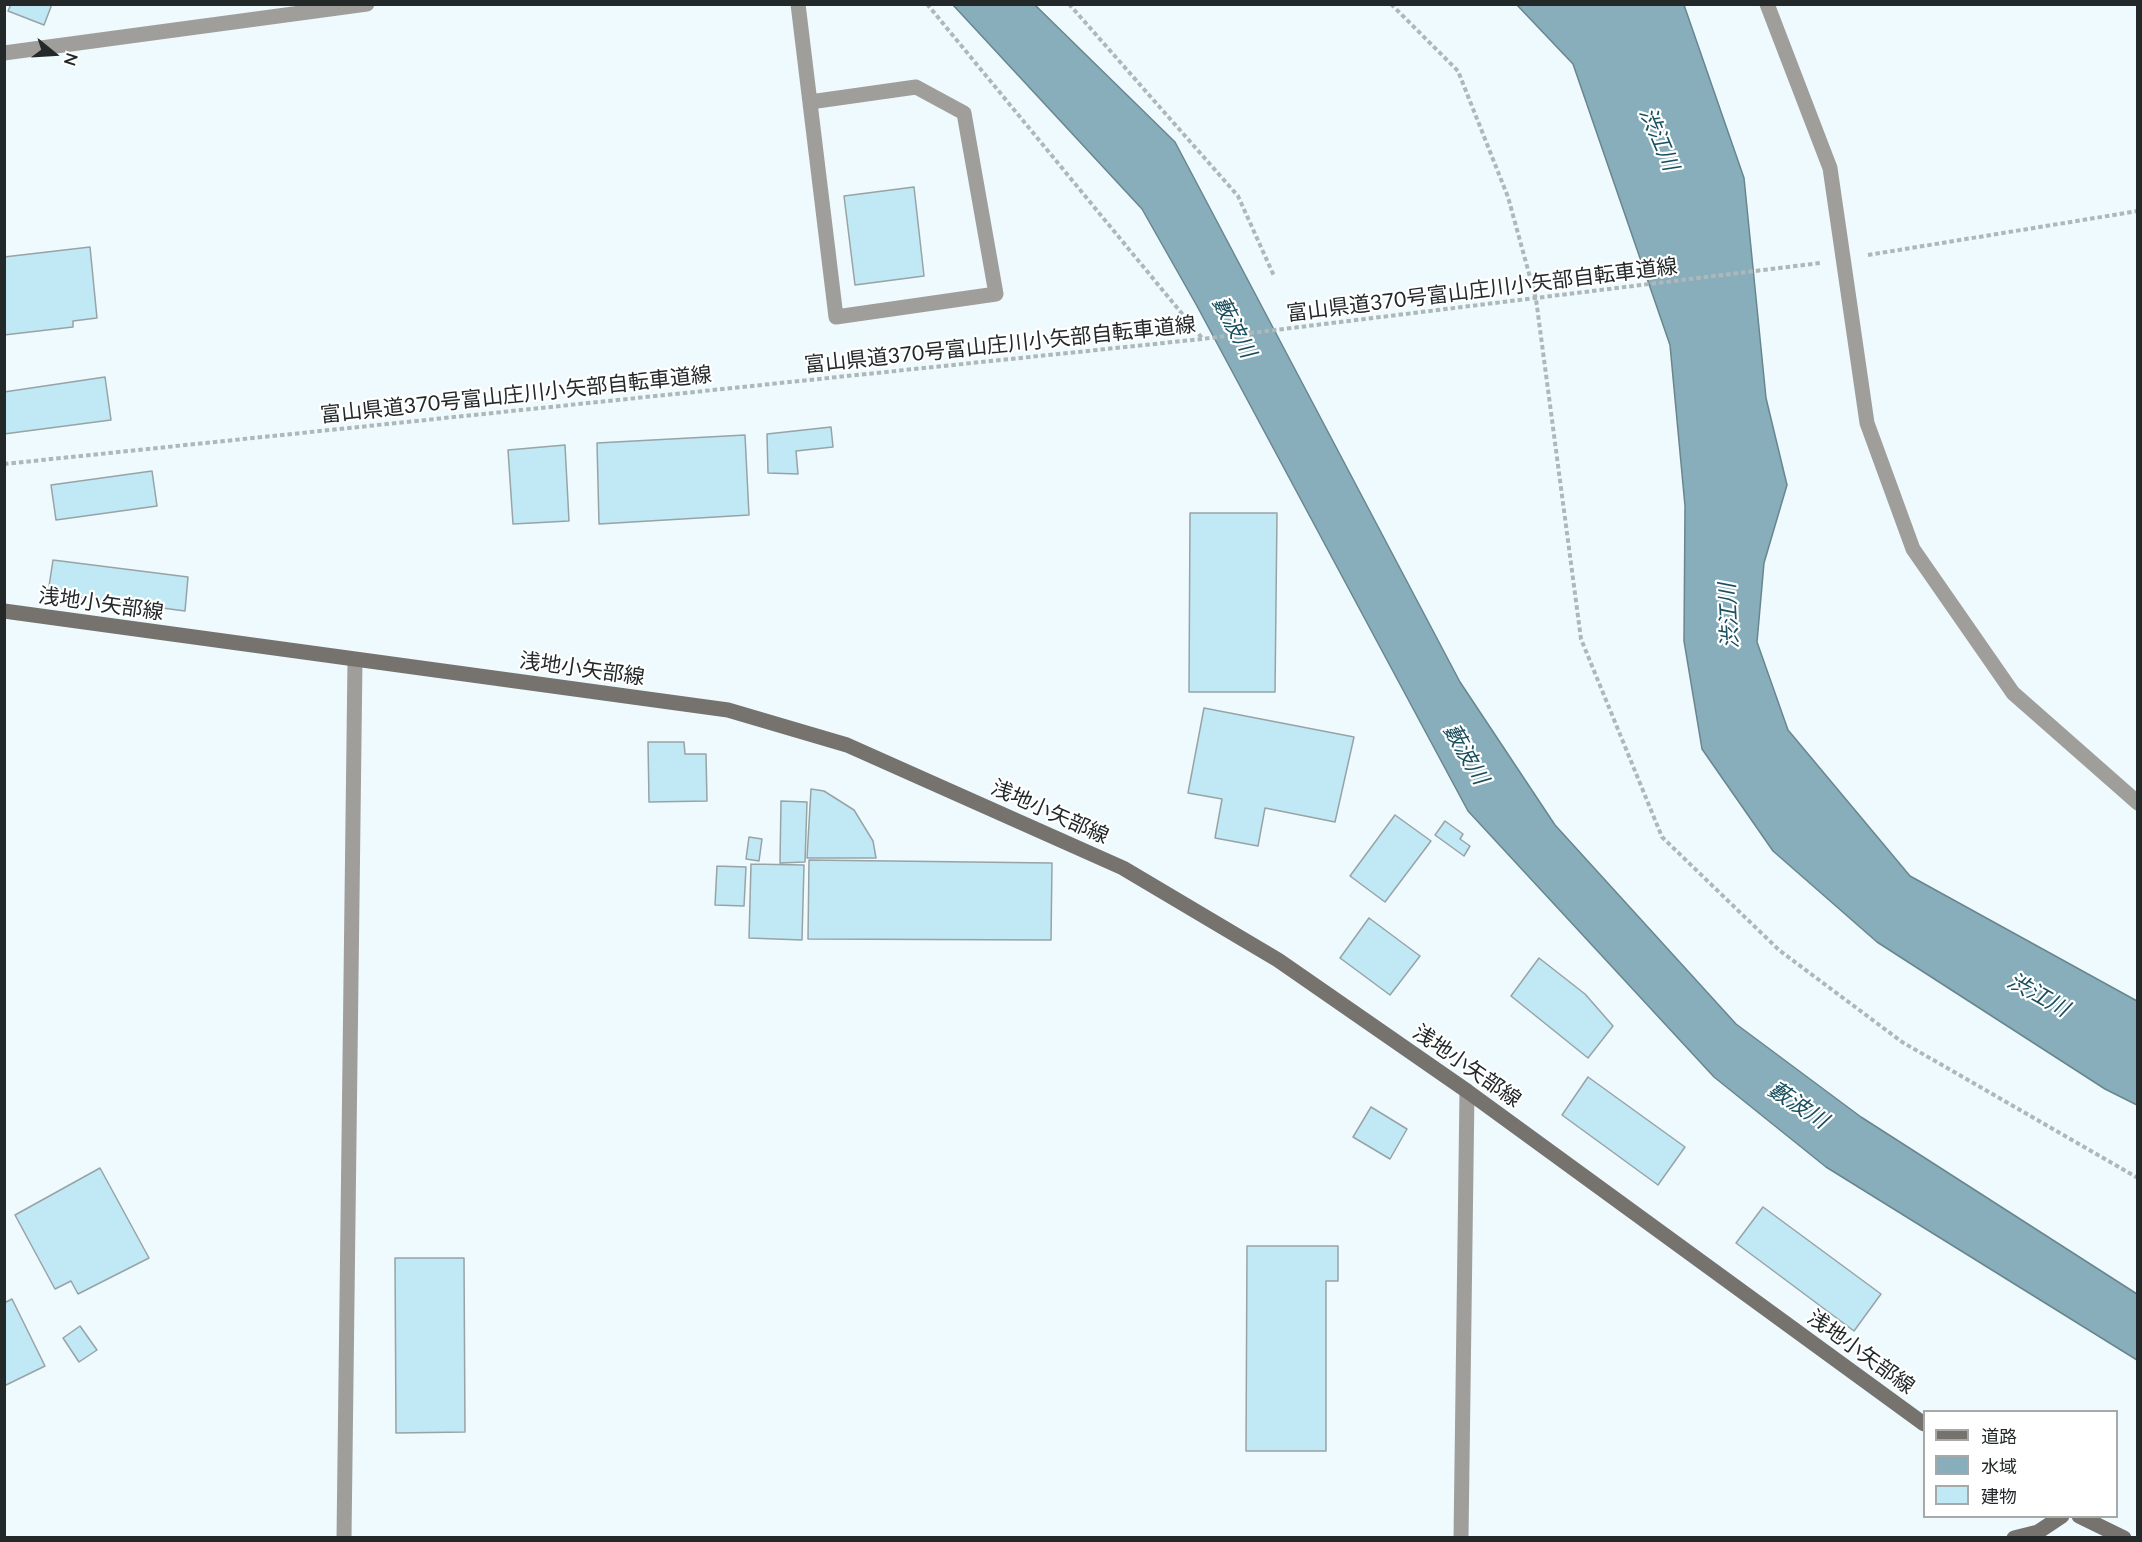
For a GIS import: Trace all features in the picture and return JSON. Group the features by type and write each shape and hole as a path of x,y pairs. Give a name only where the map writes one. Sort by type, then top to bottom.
{"main road":[{"name":"浅地小矢部線","path":"4,611 728,710 847,745 1123,868 1278,960 1467,1091 1923,1423"},
{"path":"2014,1538 2038,1532 2059,1518"},
{"path":"2083,1518 2124,1538"}],"street":[{"path":"4,53 367,4"},
{"path":"798,4 836,317 996,294 964,113 916,87 810,102"},
{"path":"1767,4 1830,168 1867,423 1913,549 2013,693 2138,803"},
{"path":"344,1538 355,660"},
{"path":"1461,1538 1467,1091"}],"path":[{"path":"927,4 1203,339"},
{"path":"1069,4 1238,196 1274,276"},
{"path":"1391,4 1458,71 1508,197 1536,299 1581,639 1662,837 1779,951 1902,1042 2138,1178"},
{"name":"富山県道370号富山庄川小矢部自転車道線","path":"4,464 1203,339 1842,260 2138,211"}],"water":[{"name":"藪波川","path":"953,5 1035,5 1175,142 1460,682 1555,825 1736,1024 1861,1117 2137,1294 2137,1360 1826,1167 1714,1077 1468,811 1197,306 1142,209"},
{"name":"渋江川","path":"1517,5 1684,5 1744,178 1766,398 1787,485 1764,563 1757,642 1788,730 1910,876 2137,1001 2137,1105 2105,1089 1877,942 1773,851 1702,749 1684,641 1685,506 1670,345 1573,64"}],"building":[{"path":"11,4 52,4 44,25 8,11"},
{"path":"914,187 924,276 855,285 844,196"},
{"path":"90,247 97,318 73,321 73,327 4,335 4,257"},
{"path":"105,377 111,420 4,434 4,392"},
{"path":"831,427 833,447 796,451 798,474 768,473 767,434"},
{"path":"745,435 749,515 599,524 597,443"},
{"path":"565,445 569,521 513,524 508,450"},
{"path":"152,471 157,506 56,520 51,485"},
{"path":"1190,513 1277,513 1275,692 1189,692"},
{"path":"53,560 188,577 185,611 48,593"},
{"path":"1204,708 1354,737 1335,822 1265,808 1258,846 1215,838 1222,799 1188,793"},
{"path":"648,742 684,742 685,754 706,754 707,801 649,802"},
{"path":"811,789 824,791 854,810 873,841 876,858 807,858"},
{"path":"781,801 807,802 805,862 780,863"},
{"path":"1395,815 1431,841 1385,902 1350,876"},
{"path":"1445,821 1463,834 1460,839 1470,846 1464,856 1435,835"},
{"path":"749,837 762,839 759,861 746,859"},
{"path":"809,860 1052,863 1051,940 808,939"},
{"path":"751,864 804,865 802,940 749,938"},
{"path":"717,866 746,867 744,906 715,905"},
{"path":"1369,918 1420,956 1390,995 1340,958"},
{"path":"1539,958 1585,994 1613,1026 1588,1058 1511,996"},
{"path":"1588,1077 1685,1147 1658,1185 1562,1115"},
{"path":"1371,1107 1407,1129 1390,1159 1353,1137"},
{"path":"100,1168 149,1258 78,1294 71,1281 55,1289 15,1215"},
{"path":"1763,1207 1881,1294 1854,1331 1736,1243"},
{"path":"1247,1246 1338,1246 1338,1281 1326,1281 1326,1451 1246,1451"},
{"path":"395,1258 464,1258 465,1432 396,1433"},
{"path":"12,1299 45,1366 4,1386 4,1303"},
{"path":"80,1326 97,1350 79,1362 63,1338"}]}
